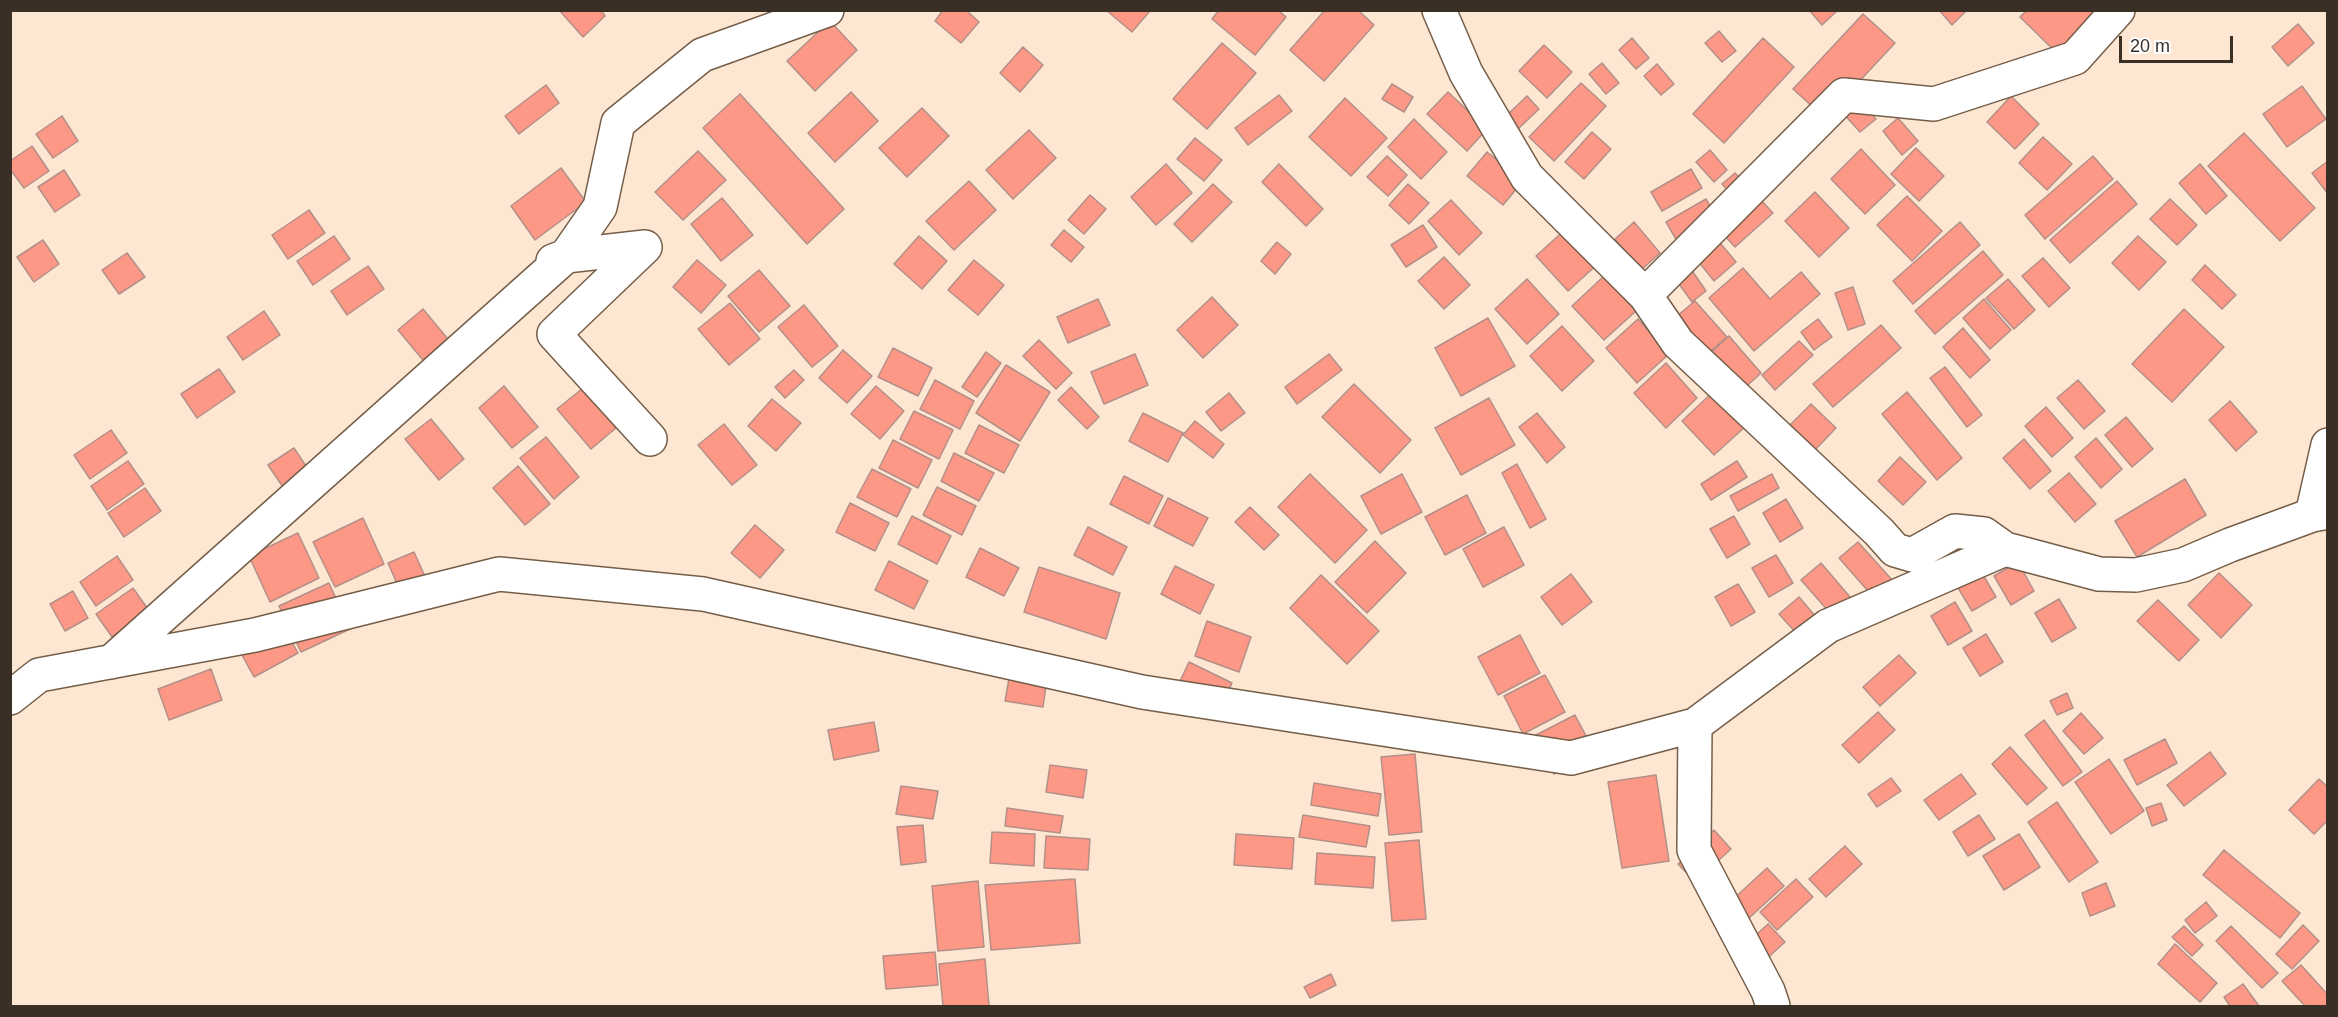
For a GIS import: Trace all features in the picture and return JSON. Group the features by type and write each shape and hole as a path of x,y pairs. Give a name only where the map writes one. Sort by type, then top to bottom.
{"street":[{"path":"111,662 566,256 600,207 618,123 702,55 827,10"},
{"path":"1439,10 1466,73 1527,177 1644,295 1678,343 1879,532 1894,550 1912,555 1955,531 1984,534 2005,549 2099,574 2136,575 2183,565 2230,544 2320,513 2328,445"},
{"path":"1644,295 1844,95 1934,104 2075,58 2118,10"},
{"path":"507,280 566,256 645,246 554,334 650,439"},
{"path":"10,698 39,675 255,635 499,574 703,594 1142,692 1571,758 1695,725 1828,626 2005,549"},
{"path":"1695,725 1694,850 1768,991 1773,1006"}],"building":[{"path":"559,10 601,10 605,16 583,37"},
{"path":"943,10 966,10 979,22 961,43 935,21"},
{"path":"1106,10 1149,10 1150,11 1132,32"},
{"path":"1219,10 1278,10 1286,17 1255,55 1212,19"},
{"path":"1325,10 1358,10 1374,25 1324,81 1290,50"},
{"path":"1809,10 1838,10 1822,25"},
{"path":"1939,10 1967,10 1952,25"},
{"path":"2027,10 2100,10 2068,64 2020,17"},
{"path":"1863,14 1895,43 1825,118 1793,89"},
{"path":"830,21 857,50 815,91 787,61"},
{"path":"2298,24 2314,43 2288,66 2272,47"},
{"path":"1719,31 1736,51 1722,62 1705,43"},
{"path":"1632,38 1649,58 1636,69 1619,50"},
{"path":"1763,38 1794,67 1724,143 1693,114"},
{"path":"1222,43 1256,73 1207,129 1173,99"},
{"path":"1544,45 1572,72 1547,98 1519,71"},
{"path":"1023,47 1043,65 1020,92 1000,73"},
{"path":"1602,63 1619,83 1606,94 1589,74"},
{"path":"1657,64 1674,84 1661,95 1644,76"},
{"path":"1581,83 1606,106 1554,161 1529,137"},
{"path":"1392,84 1413,97 1404,112 1382,99"},
{"path":"546,85 559,103 519,134 505,116"},
{"path":"2302,86 2326,119 2287,147 2263,114"},
{"path":"851,92 878,121 835,162 808,133"},
{"path":"1448,92 1487,129 1467,151 1427,114"},
{"path":"740,94 844,209 807,244 703,128"},
{"path":"1279,95 1292,111 1248,145 1235,128"},
{"path":"1527,96 1539,109 1518,129 1506,116"},
{"path":"1856,96 1876,119 1860,132 1840,110"},
{"path":"2011,96 2039,124 2015,149 1987,122"},
{"path":"1345,98 1387,138 1351,176 1309,137"},
{"path":"922,108 949,136 907,177 879,148"},
{"path":"62,116 78,141 53,158 36,134"},
{"path":"1898,118 1918,141 1902,155 1883,131"},
{"path":"1414,119 1447,152 1421,179 1388,147"},
{"path":"1029,130 1056,158 1013,199 986,170"},
{"path":"1592,132 1611,149 1584,179 1565,162"},
{"path":"2244,133 2315,208 2280,241 2208,166"},
{"path":"2043,137 2072,164 2047,190 2019,163"},
{"path":"1195,138 1222,160 1204,181 1177,159"},
{"path":"32,146 49,171 24,188 10,169 10,161"},
{"path":"1916,148 1944,176 1919,201 1891,174"},
{"path":"1861,149 1895,185 1865,214 1831,179"},
{"path":"1710,150 1727,170 1714,182 1696,162"},
{"path":"698,151 726,180 683,220 655,192"},
{"path":"1487,152 1523,181 1503,205 1467,176"},
{"path":"1387,156 1407,175 1388,196 1367,177"},
{"path":"2093,156 2113,179 2045,239 2025,215"},
{"path":"2328,161 2328,194 2312,173"},
{"path":"1166,164 1192,193 1156,225 1131,197"},
{"path":"1279,164 1323,209 1306,226 1262,182"},
{"path":"2200,164 2227,196 2206,214 2179,183"},
{"path":"561,168 586,202 535,240 511,206"},
{"path":"1691,169 1702,188 1662,211 1651,192"},
{"path":"64,170 80,195 55,212 38,187"},
{"path":"1735,173 1753,192 1740,204 1722,184"},
{"path":"969,181 996,210 954,250 926,221"},
{"path":"2117,181 2137,204 2070,263 2050,240"},
{"path":"1213,184 1232,202 1192,242 1174,224"},
{"path":"1408,184 1429,203 1409,224 1389,205"},
{"path":"1815,192 1849,228 1819,257 1785,221"},
{"path":"1090,195 1106,209 1084,234 1068,220"},
{"path":"1907,196 1942,231 1912,261 1877,225"},
{"path":"722,198 753,235 721,261 691,224"},
{"path":"1759,198 1773,213 1735,247 1722,233"},
{"path":"1706,199 1717,218 1677,241 1666,222"},
{"path":"2170,199 2197,225 2177,245 2150,219"},
{"path":"1451,200 1482,233 1459,255 1428,221"},
{"path":"309,210 325,233 288,259 272,235"},
{"path":"1634,222 1660,253 1641,270 1615,239"},
{"path":"1960,222 1980,245 1913,304 1893,281"},
{"path":"1423,225 1437,247 1406,267 1391,245"},
{"path":"1568,227 1600,262 1568,291 1536,256"},
{"path":"1064,230 1084,247 1071,262 1051,245"},
{"path":"334,236 350,259 313,285 297,261"},
{"path":"919,236 947,261 922,289 894,264"},
{"path":"2138,236 2166,262 2139,290 2112,263"},
{"path":"1716,238 1736,262 1714,281 1694,256"},
{"path":"43,240 59,264 34,282 17,257"},
{"path":"1277,242 1291,254 1275,274 1261,261"},
{"path":"1983,251 2003,275 1935,334 1915,311"},
{"path":"127,253 145,277 119,294 102,270"},
{"path":"1444,257 1470,285 1444,309 1418,281"},
{"path":"2043,258 2070,288 2049,307 2022,276"},
{"path":"1684,259 1706,291 1692,302 1669,270"},
{"path":"697,260 726,285 701,313 673,287"},
{"path":"974,260 1004,285 978,315 948,290"},
{"path":"2205,265 2236,295 2222,309 2192,280"},
{"path":"368,266 384,289 347,315 331,291"},
{"path":"1743,268 1770,299 1801,272 1820,294 1754,351 1709,298"},
{"path":"759,270 790,306 759,332 728,296"},
{"path":"1604,276 1636,311 1604,340 1572,306"},
{"path":"1527,279 1559,314 1527,344 1495,309"},
{"path":"2008,279 2035,310 2014,329 1986,298"},
{"path":"1853,287 1865,324 1848,330 1835,293"},
{"path":"1212,297 1238,325 1203,358 1177,330"},
{"path":"1098,299 1110,325 1068,343 1057,317"},
{"path":"1984,299 2011,330 1990,349 1963,318"},
{"path":"1695,301 1727,337 1703,358 1671,321"},
{"path":"730,303 760,339 729,365 698,329"},
{"path":"804,305 838,346 812,367 778,327"},
{"path":"423,309 457,350 432,371 398,330"},
{"path":"2184,309 2224,347 2172,402 2132,364"},
{"path":"264,311 280,335 243,360 227,337"},
{"path":"1488,318 1515,366 1461,396 1435,348"},
{"path":"1638,319 1669,354 1637,383 1606,348"},
{"path":"1818,319 1832,337 1814,350 1801,332"},
{"path":"1881,325 1901,348 1833,407 1813,384"},
{"path":"1562,326 1594,361 1562,391 1530,356"},
{"path":"1963,328 1990,360 1970,378 1943,347"},
{"path":"1729,336 1761,373 1738,394 1706,357"},
{"path":"1039,340 1072,373 1056,389 1023,356"},
{"path":"1799,341 1813,355 1775,390 1762,375"},
{"path":"893,348 932,368 918,396 878,377"},
{"path":"843,350 872,376 847,403 819,378"},
{"path":"986,352 1001,363 977,397 962,387"},
{"path":"1135,354 1148,385 1104,404 1091,372"},
{"path":"1329,354 1342,370 1297,404 1285,387"},
{"path":"1666,363 1697,398 1666,428 1634,393"},
{"path":"1006,365 1050,392 1020,441 976,413"},
{"path":"1945,367 1982,415 1967,427 1930,378"},
{"path":"219,369 235,392 197,418 181,394"},
{"path":"794,370 804,380 785,398 775,387"},
{"path":"935,380 974,401 960,429 920,409"},
{"path":"2078,380 2105,411 2084,429 2057,398"},
{"path":"1354,384 1411,440 1380,473 1322,417"},
{"path":"504,386 538,427 512,448 479,408"},
{"path":"876,386 904,411 880,439 851,414"},
{"path":"1071,387 1099,417 1087,429 1058,400"},
{"path":"583,388 616,428 591,449 557,409"},
{"path":"1714,391 1746,426 1714,455 1682,421"},
{"path":"1907,392 1962,458 1937,480 1882,414"},
{"path":"1229,393 1245,413 1221,431 1206,412"},
{"path":"1489,398 1515,445 1461,475 1435,428"},
{"path":"772,399 801,423 776,451 748,426"},
{"path":"2230,401 2257,432 2236,451 2209,420"},
{"path":"1811,404 1836,428 1814,451 1789,426"},
{"path":"2046,407 2073,438 2052,457 2025,426"},
{"path":"914,411 953,430 939,459 900,439"},
{"path":"1143,413 1183,433 1168,462 1129,441"},
{"path":"1537,413 1565,447 1547,463 1519,427"},
{"path":"2126,417 2153,449 2132,467 2105,435"},
{"path":"431,419 464,459 439,480 405,439"},
{"path":"1195,421 1224,444 1213,458 1183,435"},
{"path":"724,424 757,465 732,485 698,445"},
{"path":"979,425 1019,445 1004,473 965,453"},
{"path":"111,430 127,453 90,479 74,455"},
{"path":"546,437 579,477 554,499 520,458"},
{"path":"2096,438 2122,469 2101,488 2075,457"},
{"path":"2024,439 2051,471 2030,489 2003,458"},
{"path":"893,440 932,460 918,488 879,468"},
{"path":"294,448 310,472 285,490 268,465"},
{"path":"954,453 994,473 979,501 941,481"},
{"path":"1900,457 1926,482 1903,505 1878,481"},
{"path":"128,461 144,484 107,510 91,486"},
{"path":"1737,461 1747,477 1711,500 1701,484"},
{"path":"1517,464 1546,519 1530,528 1502,473"},
{"path":"518,466 550,504 525,525 493,488"},
{"path":"872,469 911,489 897,517 857,497"},
{"path":"2069,473 2096,504 2075,522 2048,491"},
{"path":"1310,474 1367,530 1335,563 1278,507"},
{"path":"1402,474 1422,512 1381,534 1361,496"},
{"path":"1772,474 1779,488 1738,511 1730,496"},
{"path":"1124,476 1163,496 1149,524 1110,504"},
{"path":"2185,479 2206,515 2137,557 2115,521"},
{"path":"937,487 976,506 962,535 923,515"},
{"path":"145,488 161,511 124,537 108,513"},
{"path":"1467,495 1486,533 1445,555 1425,517"},
{"path":"1168,498 1208,518 1193,546 1154,526"},
{"path":"1786,499 1803,528 1780,542 1763,513"},
{"path":"850,503 889,523 875,551 836,532"},
{"path":"1250,507 1279,535 1264,550 1235,522"},
{"path":"912,516 951,536 937,564 898,544"},
{"path":"1734,516 1750,544 1727,558 1710,529"},
{"path":"363,518 384,564 335,587 313,542"},
{"path":"755,525 784,550 760,578 731,553"},
{"path":"1088,527 1127,547 1113,575 1074,555"},
{"path":"1504,527 1524,565 1483,587 1463,549"},
{"path":"298,533 319,578 270,602 249,556"},
{"path":"1375,541 1406,573 1367,613 1335,582"},
{"path":"1858,542 1894,582 1875,599 1839,558"},
{"path":"980,548 1019,568 1004,596 966,577"},
{"path":"414,552 428,583 402,595 388,563"},
{"path":"1776,555 1793,583 1769,597 1752,568"},
{"path":"117,556 133,580 96,606 80,582"},
{"path":"889,561 928,581 914,609 875,590"},
{"path":"2018,562 2034,591 2011,605 1994,576"},
{"path":"1821,563 1856,604 1837,621 1801,580"},
{"path":"1175,566 1214,585 1200,614 1161,594"},
{"path":"1039,567 1120,593 1106,639 1024,612"},
{"path":"1979,568 1996,597 1972,611 1955,583"},
{"path":"2219,573 2252,605 2221,638 2188,605"},
{"path":"1571,574 1592,602 1562,625 1541,597"},
{"path":"1321,575 1379,631 1347,664 1290,608"},
{"path":"329,583 350,629 301,652 279,606"},
{"path":"1738,584 1755,612 1731,626 1715,597"},
{"path":"133,588 150,612 112,637 96,614"},
{"path":"73,591 88,618 65,631 50,604"},
{"path":"1799,597 1834,638 1815,654 1779,614"},
{"path":"2059,599 2076,628 2052,642 2035,613"},
{"path":"2158,600 2199,640 2179,661 2137,621"},
{"path":"1955,602 1972,631 1948,645 1931,616"},
{"path":"1207,621 1251,637 1239,672 1195,656"},
{"path":"281,622 298,653 254,677 237,646"},
{"path":"1986,634 2003,662 1980,676 1963,648"},
{"path":"1520,635 1540,673 1498,695 1478,657"},
{"path":"1899,655 1916,673 1880,706 1863,687"},
{"path":"1189,662 1232,683 1219,712 1175,692"},
{"path":"211,669 222,700 169,720 158,689"},
{"path":"1010,673 1047,679 1043,707 1005,701"},
{"path":"1545,675 1565,712 1523,734 1504,696"},
{"path":"2067,693 2073,708 2057,715 2050,701"},
{"path":"1878,712 1895,730 1859,763 1842,745"},
{"path":"2081,713 2103,738 2084,754 2063,731"},
{"path":"1575,715 1595,753 1554,774 1534,736"},
{"path":"2044,720 2082,772 2063,786 2025,735"},
{"path":"874,722 879,751 834,760 828,730"},
{"path":"2165,739 2177,763 2137,785 2124,760"},
{"path":"2010,747 2047,788 2027,805 1992,764"},
{"path":"2210,752 2226,774 2184,806 2167,785"},
{"path":"1415,754 1422,832 1389,835 1381,757"},
{"path":"2109,759 2144,811 2111,834 2075,782"},
{"path":"1050,765 1087,770 1083,798 1046,792"},
{"path":"1961,774 1976,794 1939,820 1924,800"},
{"path":"1656,775 1669,861 1622,868 1608,782"},
{"path":"1891,778 1901,791 1877,807 1868,794"},
{"path":"2319,779 2328,787 2328,820 2314,834 2289,810"},
{"path":"1314,783 1381,794 1378,816 1311,805"},
{"path":"901,786 938,791 933,819 896,814"},
{"path":"2057,802 2098,862 2069,882 2028,822"},
{"path":"2161,803 2167,820 2152,826 2146,808"},
{"path":"1007,808 1063,816 1060,833 1005,826"},
{"path":"1303,815 1370,826 1366,847 1299,837"},
{"path":"1979,815 1995,839 1968,856 1953,832"},
{"path":"923,825 926,862 901,865 897,827"},
{"path":"1714,830 1731,849 1695,882 1678,864"},
{"path":"992,832 1035,834 1034,866 990,863"},
{"path":"1236,834 1294,838 1292,869 1234,865"},
{"path":"2019,834 2040,867 2004,890 1983,856"},
{"path":"1046,836 1090,839 1088,870 1044,868"},
{"path":"1419,840 1426,919 1392,921 1385,843"},
{"path":"1845,846 1862,864 1826,897 1809,879"},
{"path":"2224,850 2300,913 2280,938 2203,875"},
{"path":"1317,853 1375,857 1373,888 1315,884"},
{"path":"1767,868 1784,886 1748,919 1731,901"},
{"path":"1075,879 1080,943 991,950 985,885"},
{"path":"1796,879 1813,897 1777,930 1760,912"},
{"path":"978,881 984,947 938,951 932,886"},
{"path":"2106,883 2115,906 2090,916 2082,893"},
{"path":"2206,902 2217,916 2195,933 2185,920"},
{"path":"1768,924 1785,942 1749,975 1732,957"},
{"path":"2303,925 2319,941 2292,969 2276,954"},
{"path":"2184,926 2203,945 2192,956 2172,937"},
{"path":"2231,926 2278,973 2262,988 2216,941"},
{"path":"2175,944 2217,983 2200,1002 2158,964"},
{"path":"935,952 938,985 886,989 883,956"},
{"path":"985,959 989,1006 943,1006 939,964"},
{"path":"2301,965 2328,995 2328,1006 2305,1006 2282,981"},
{"path":"1331,974 1336,985 1310,998 1304,987"},
{"path":"2243,984 2259,1006 2230,1006 2224,997"}]}
